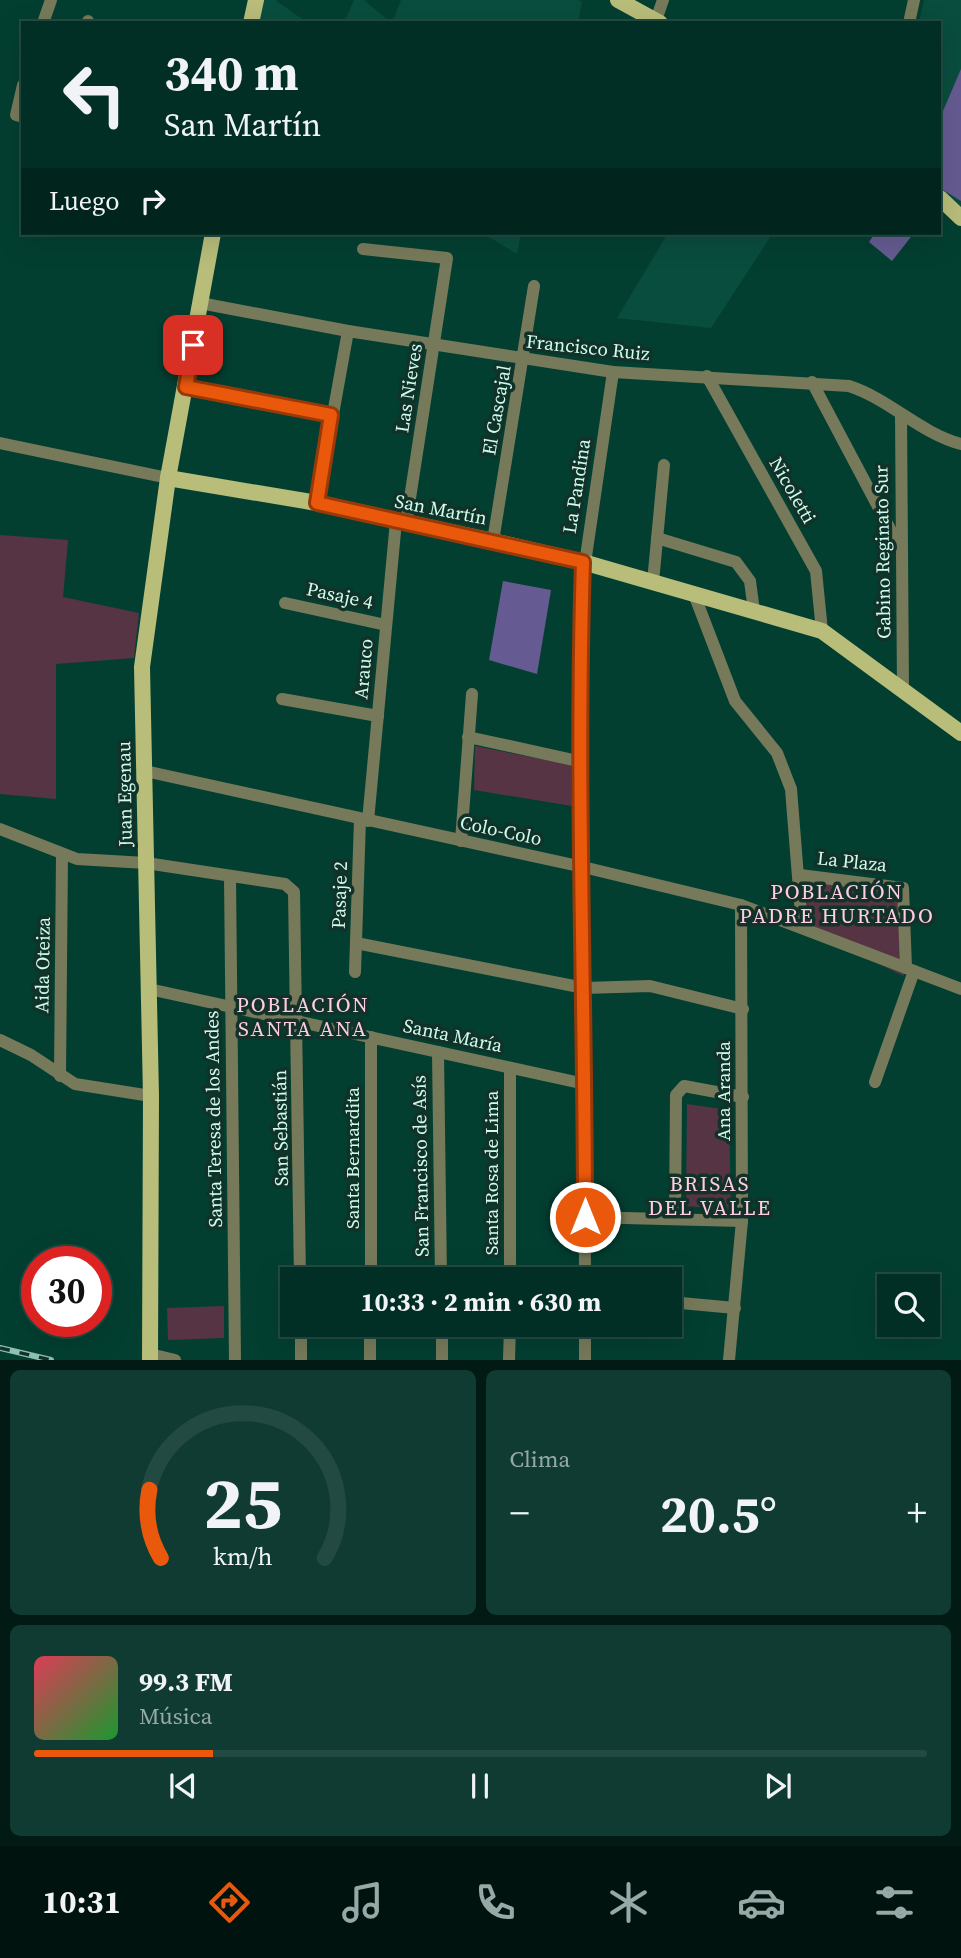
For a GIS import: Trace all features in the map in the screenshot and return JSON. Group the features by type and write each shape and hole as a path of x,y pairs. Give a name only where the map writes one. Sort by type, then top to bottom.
{"main road":[{"path":"251,21 256,0"},
{"path":"618,0 658,21"},
{"path":"941,199 961,218"},
{"name":"Juan Egenau","path":"150,1357 151,1096 142,667 169,478 213,235"},
{"name":"San Martín","path":"169,478 317,503 583,562 822,631 961,733"}],"street":[{"path":"44,21 51,0"},
{"path":"658,21 663,0"},
{"path":"909,21 914,0"},
{"path":"19,116 21,97"},
{"name":"Las Nieves","path":"363,249 447,258 401,523"},
{"name":"El Cascajal","path":"493,541 534,286"},
{"name":"Francisco Ruiz","path":"200,303 348,331 613,372 849,386 866,391 945,440 961,444"},
{"path":"317,503 348,331"},
{"name":"La Pandina","path":"585,1267 583,867 578,761 583,562 613,372"},
{"name":"Nicoletti","path":"706,376 816,571 822,631"},
{"path":"812,382 901,549"},
{"path":"186,387 331,415"},
{"name":"Gabino Reginato Sur","path":"901,414 903,690"},
{"name":"San Martín","path":"0,443 169,478"},
{"path":"653,582 663,465"},
{"name":"Arauco","path":"364,820 378,716 386,625 401,523"},
{"path":"657,538 736,562 750,580 754,611"},
{"path":"694,594 736,701 777,753 791,789 800,875 802,927"},
{"name":"Pasaje 4","path":"285,603 386,625"},
{"path":"460,841 471,694"},
{"path":"282,699 378,716"},
{"path":"468,737 578,761"},
{"name":"Colo-Colo","path":"145,771 583,867 741,905 961,989"},
{"name":"Pasaje 2","path":"355,972 364,820"},
{"path":"0,829 62,854 88,861 146,863 230,877"},
{"name":"Aida Oteiza","path":"60,1076 62,854"},
{"name":"La Plaza","path":"800,875 903,888 910,969 875,1082"},
{"name":"San Sebastián","path":"230,877 285,884 294,892 300,1267"},
{"name":"Santa Teresa de los Andes","path":"230,877 235,1360"},
{"name":"Ana Aranda","path":"729,1360 736,1308 742,1221 741,905"},
{"path":"356,943 584,988 650,986 743,1009"},
{"name":"Santa María","path":"149,989 585,1084"},
{"name":"Santa Bernardita","path":"370,1267 371,1037"},
{"path":"0,1040 82,1086 151,1096"},
{"name":"San Francisco de Asís","path":"438,1052 441,1267"},
{"name":"Santa Rosa de Lima","path":"510,1068 510,1267"},
{"path":"675,1217 676,1095 684,1086 743,1097"},
{"path":"585,1217 675,1217 742,1221"},
{"path":"682,1303 736,1308"},
{"path":"300,1337 301,1360"},
{"path":"370,1337 370,1360"},
{"path":"442,1337 442,1360"},
{"path":"509,1360 510,1337"},
{"path":"585,1337 585,1360"},
{"path":"150,1357 174,1360"}],"shaded area":[{"path":"263,0 275,0 305,21 259,21"},
{"path":"354,0 364,0 389,21 345,21"},
{"path":"401,0 582,2 578,21 393,21"},
{"path":"924,0 961,0 961,214 941,196 941,21 919,21"},
{"path":"485,235 521,235 517,254"},
{"path":"667,235 772,235 711,328 617,318"},
{"path":"0,535 68,540 63,597 139,613 134,658 56,664 56,799 0,794"},
{"path":"475,746 571,765 572,806 474,790"},
{"path":"803,880 899,891 904,976 805,929"},
{"path":"687,1104 729,1110 731,1210 686,1206"},
{"path":"224,1306 224,1338 168,1340 167,1308"}],"building":[{"path":"961,69 961,201 941,189 941,116"},
{"path":"874,235 912,235 892,261 869,242"},
{"path":"503,581 551,590 537,674 489,660"}],"railway":[{"path":"0,1348 51,1360"}],"district":[{"name":"POBLACIÓN PADRE HURTADO","path":"837,904"},
{"name":"POBLACIÓN SANTA ANA","path":"303,1017"},
{"name":"BRISAS DEL VALLE","path":"710,1196"}],"route":[{"path":"193,345 186,387 331,415 317,503 583,562 578,761 583,867 585,1217"}]}
